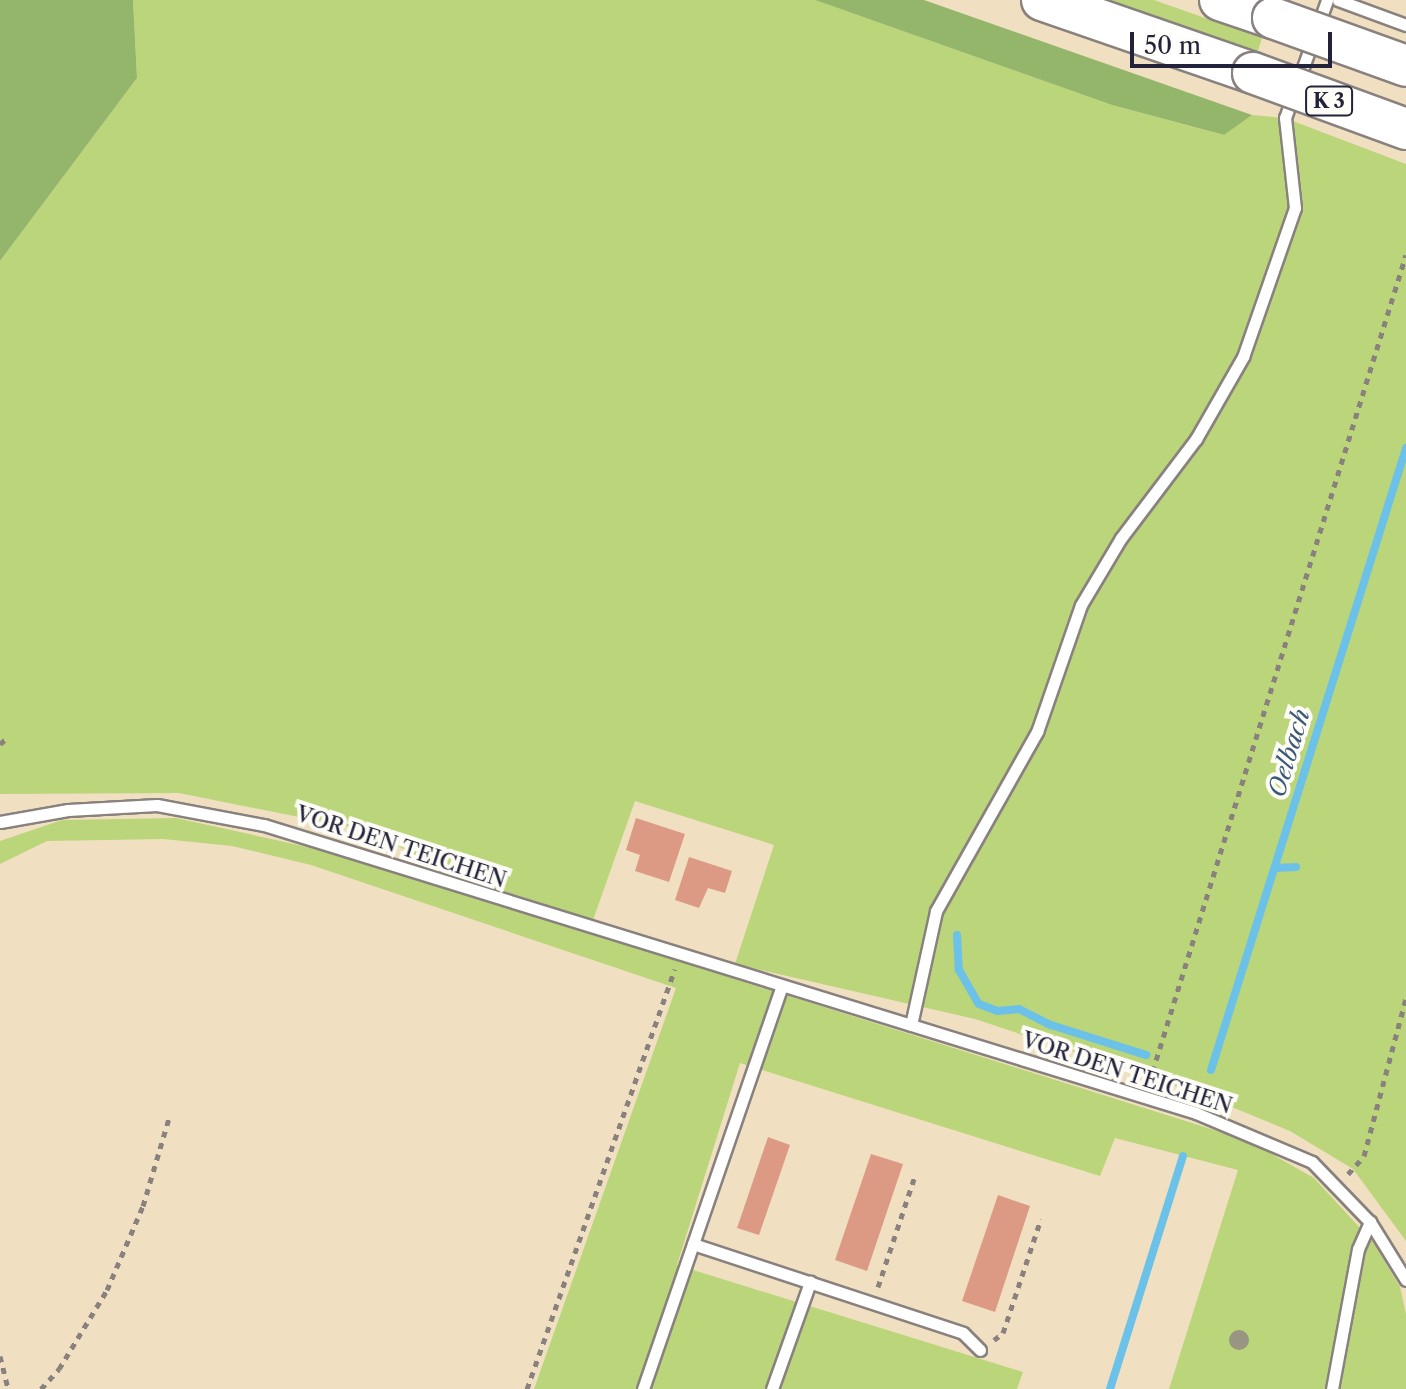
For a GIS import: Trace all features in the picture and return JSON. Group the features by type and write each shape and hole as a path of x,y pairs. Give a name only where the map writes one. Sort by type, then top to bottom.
{"highway":[{"name":"K 3","path":"1042,0 1406,129"},
{"path":"1220,0 1406,66"}],"lane":[{"path":"911,1025 936,911 1037,732 1081,605 1121,538 1196,439 1243,357 1295,208 1285,118 1327,0"},
{"path":"1338,0 1406,25"},
{"name":"VOR DEN TEICHEN","path":"0,822 68,810 157,805 264,825 781,988 1144,1097 1312,1162 1370,1222 1406,1280"},
{"path":"643,1389 781,988"},
{"path":"1332,1389 1358,1249 1370,1222"},
{"path":"693,1244 963,1333 980,1350"},
{"path":"772,1389 810,1282"}],"path":[{"path":"1144,1097 1406,255"},
{"path":"0,744 7,738"},
{"path":"527,1389 668,986"},
{"path":"1364,1156 1406,998"},
{"path":"41,1389 59,1369 107,1290 143,1206 170,1115"},
{"path":"872,1303 915,1176"},
{"path":"980,1350 1003,1333 1041,1219"},
{"path":"0,1356 8,1389"}],"green space":[{"path":"0,0 133,0 137,78 0,261"},
{"path":"133,0 815,0 1112,105 1223,135 1252,115 1285,118 1406,164 1406,1241 1353,1169 1290,1131 1200,1094 975,1019 735,964 774,845 635,801 593,920 452,874 369,831 179,793 0,794 0,261 137,78"},
{"path":"815,0 924,0 1252,115 1224,135 1112,105"},
{"path":"1101,0 1154,0 1262,38 1257,54"},
{"path":"176,818 335,853 1249,1141 1314,1178 1373,1242 1400,1287 1406,1314 1406,1389 1169,1389 1238,1170 1115,1138 1100,1176 740,1063 677,1265 1023,1372 1017,1389 534,1389 676,988 311,865 232,846 163,839 47,841 0,864 0,841 62,820"}],"building":[{"path":"636,818 685,834 669,882 635,871 640,855 626,850"},
{"path":"689,857 732,871 725,893 708,888 699,908 675,900"},
{"path":"768,1137 790,1145 759,1235 737,1228"},
{"path":"871,1154 903,1164 867,1271 835,1260"},
{"path":"998,1195 1030,1206 995,1312 962,1301"}],"waterway":[{"name":"Oelbach","path":"1211,1070 1406,448"},
{"path":"1275,868 1296,867"},
{"path":"957,935 959,970 979,1004 997,1011 1019,1009 1051,1025 1146,1055"},
{"name":"Oelbach","path":"1110,1389 1183,1156"}]}
